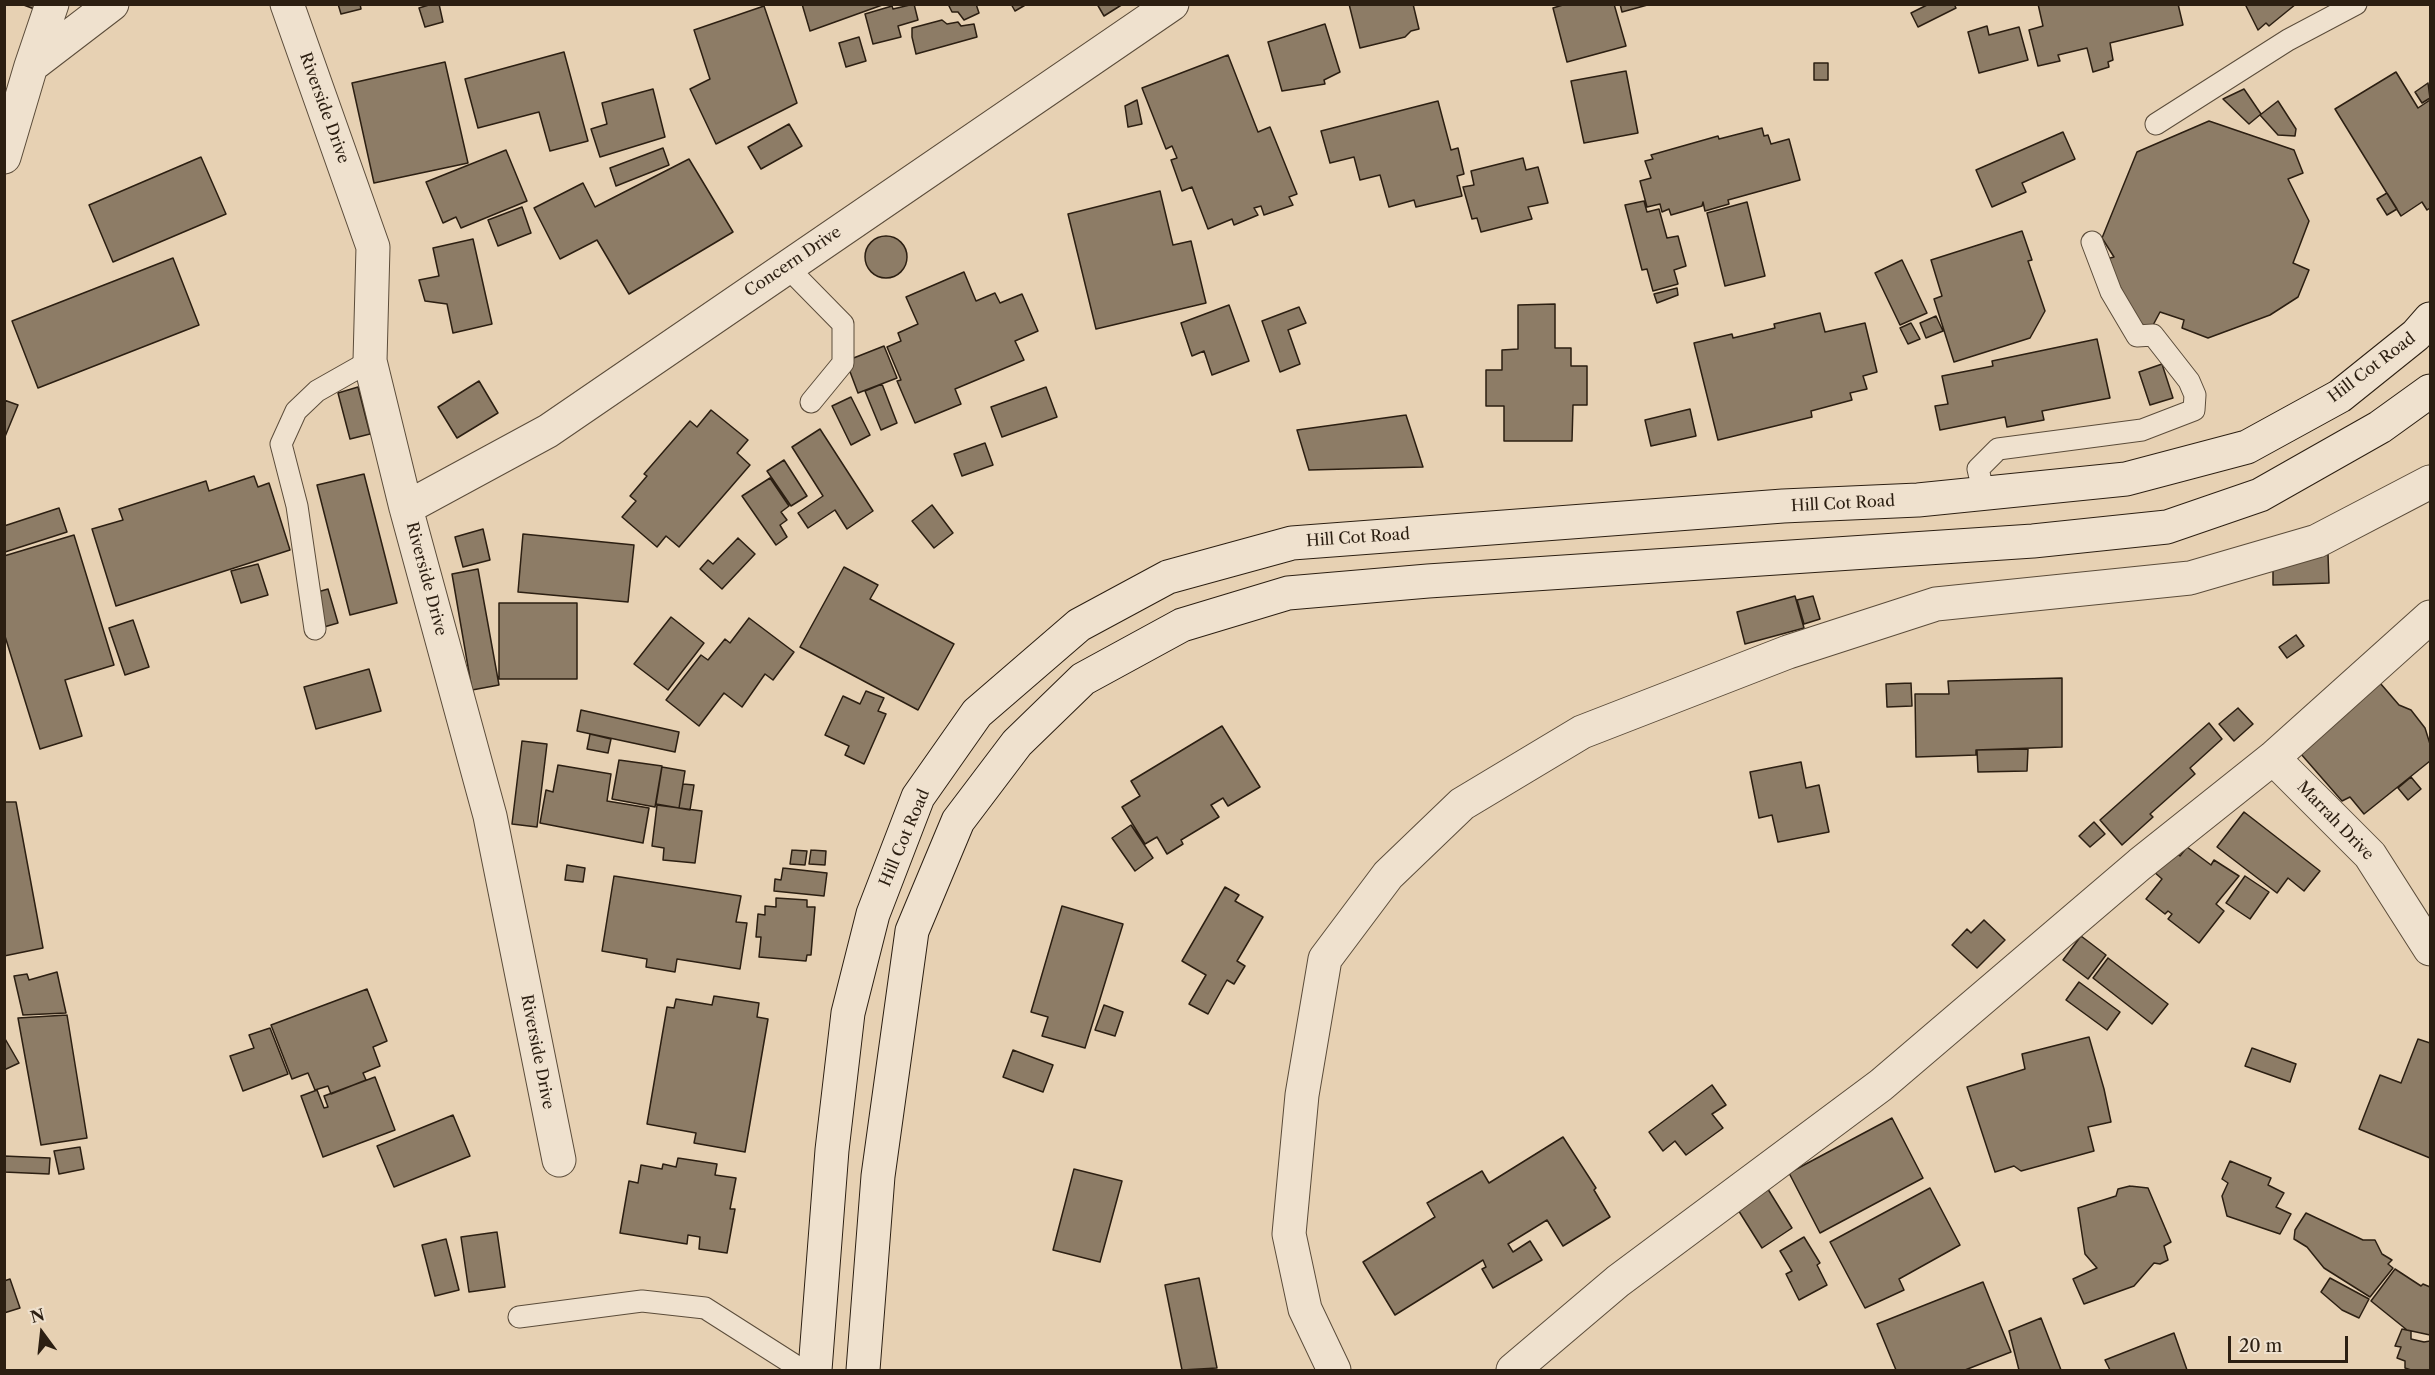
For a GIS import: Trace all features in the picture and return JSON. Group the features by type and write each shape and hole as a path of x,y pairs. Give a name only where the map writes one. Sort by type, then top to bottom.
{"street":[{"path":"4,157 52,4"},
{"path":"32,66 112,4"},
{"name":"Riverside Drive","path":"287,4 373,247 370,361 406,508 490,816 559,1160"},
{"name":"Concern Drive","path":"406,508 548,430 1172,4"},
{"name":"Hill Cot Road","path":"815,1371 832,1150 848,1013 873,914 918,797 977,713 1079,625 1168,577 1292,543 1983,494 2126,479 2247,447 2340,396 2416,335 2430,319"},
{"path":"863,1371 878,1176 912,931 958,821 1017,743 1083,679 1182,625 1288,593 1428,581 2033,541 2167,527 2260,495 2380,427 2430,391"},
{"path":"1334,1371 1305,1309 1289,1234 1302,1095 1325,959 1388,875 1462,804 1582,732 1788,652 1936,604 2190,578 2316,541 2430,482"},
{"path":"1513,1371 1618,1281 1881,1085 2140,864 2273,758 2430,617"},
{"name":"Marrah Drive","path":"2273,758 2370,855 2430,949"}],"lane":[{"path":"2156,124 2288,40 2356,4"},
{"path":"1983,494 1978,469 1998,449 2142,430 2194,410 2195,395 2189,381 2153,335 2137,336 2111,292 2092,242"},
{"path":"786,266 843,324 843,363 811,402"},
{"path":"315,629 297,506 281,444 296,411 317,392 370,361"},
{"path":"519,1317 642,1301 705,1308 796,1366 799,1371"}],"building":[{"path":"21,4 48,4 45,13"},
{"path":"338,4 360,4 361,9 341,14"},
{"path":"439,4 443,22 425,27 419,8"},
{"path":"802,4 885,4 810,31"},
{"path":"914,4 918,20 898,26 901,37 873,44 865,14 892,6 893,9"},
{"path":"948,4 976,4 979,13 964,20 958,12 952,12"},
{"path":"1011,4 1027,4 1015,11"},
{"path":"1097,4 1123,4 1104,16"},
{"path":"1349,4 1413,4 1419,29 1411,31 1405,37 1360,48"},
{"path":"1566,4 1614,4 1626,46 1567,62 1553,8"},
{"path":"1620,4 1651,4 1622,12"},
{"path":"1929,4 1954,4 1956,8 1918,27 1911,13"},
{"path":"2038,4 2178,4 2183,25 2110,43 2113,60 2108,62 2109,67 2093,72 2087,48 2058,55 2060,61 2038,66 2029,30 2043,26"},
{"path":"2245,4 2296,4 2269,26 2266,23 2258,30"},
{"path":"764,6 797,103 716,144 690,89 710,79 694,30"},
{"path":"942,20 947,24 958,22 961,26 974,24 977,37 916,54 912,28"},
{"path":"1325,24 1340,72 1324,80 1325,84 1282,91 1268,42"},
{"path":"1987,26 1989,35 2019,27 2028,60 1979,73 1968,32"},
{"path":"859,37 866,61 846,67 839,43"},
{"path":"564,52 588,141 550,151 539,112 478,128 465,79"},
{"path":"1228,55 1258,132 1270,127 1297,194 1289,197 1293,205 1264,215 1261,206 1254,208 1258,215 1234,225 1232,219 1208,229 1192,187 1182,191 1171,160 1177,158 1172,146 1166,149 1142,88"},
{"path":"445,62 468,163 374,183 352,83"},
{"path":"1814,63 1828,63 1828,80 1814,80"},
{"path":"1626,71 1638,133 1584,143 1571,81"},
{"path":"2396,72 2418,108 2430,100 2430,208 2427,210 2422,202 2401,216 2335,109"},
{"path":"2428,83 2430,98 2422,103 2415,92"},
{"path":"653,89 665,137 600,157 591,129 607,124 602,103"},
{"path":"2244,89 2261,114 2249,124 2223,99"},
{"path":"1137,100 1142,124 1128,127 1125,106"},
{"path":"1438,101 1451,150 1458,148 1464,174 1457,176 1462,196 1416,207 1414,200 1389,207 1380,175 1360,180 1354,157 1330,163 1321,131"},
{"path":"2278,101 2296,129 2295,136 2278,135 2260,115"},
{"path":"2209,121 2294,150 2303,173 2288,179 2309,221 2293,263 2309,270 2298,297 2270,315 2208,338 2182,328 2184,320 2160,312 2151,329 2138,322 2106,259 2114,257 2102,238 2137,152"},
{"path":"789,124 802,146 761,169 748,147"},
{"path":"1762,128 1764,136 1768,135 1771,144 1789,139 1800,180 1728,200 1729,204 1705,211 1703,202 1702,206 1671,215 1669,209 1662,212 1660,204 1647,207 1640,181 1651,178 1645,161 1653,159 1651,155 1718,136 1719,139"},
{"path":"2063,132 2075,159 2022,183 2026,192 1992,207 1976,170"},
{"path":"663,148 669,165 616,186 610,168"},
{"path":"506,150 527,201 461,228 456,217 443,223 426,182"},
{"path":"201,157 226,214 113,262 89,205"},
{"path":"1523,158 1526,170 1538,167 1548,203 1528,207 1532,219 1481,232 1477,218 1472,219 1463,187 1474,185 1471,171"},
{"path":"689,159 733,232 629,294 597,240 560,259 534,208 583,183 595,207"},
{"path":"1160,191 1173,245 1191,241 1206,303 1096,329 1068,214"},
{"path":"2387,193 2397,209 2387,215 2377,199"},
{"path":"1644,201 1647,212 1659,209 1667,238 1678,236 1686,266 1674,270 1678,284 1653,291 1647,269 1642,270 1625,205"},
{"path":"1747,202 1765,276 1725,286 1707,213"},
{"path":"522,207 531,233 498,246 488,220"},
{"path":"2022,231 2032,260 2028,261 2045,311 2030,338 1954,362 1934,299 1942,296 1931,260"},
{"path":"886,236 894,237 901,242 906,249 906,265 901,272 894,277 886,278 878,277 871,272 866,265 865,257 866,249 871,242 878,237"},
{"path":"473,239 492,324 453,333 447,304 425,301 419,280 439,276 433,248"},
{"path":"173,258 199,325 38,388 12,321"},
{"path":"1902,260 1927,313 1900,325 1875,273"},
{"path":"964,272 976,301 995,293 1000,303 1022,294 1038,331 1015,341 1024,360 955,389 961,404 915,423 897,381 901,380 887,347 901,341 898,333 918,324 906,297"},
{"path":"1677,288 1678,295 1657,303 1654,294"},
{"path":"1555,304 1555,348 1571,348 1571,366 1587,366 1587,405 1573,405 1572,441 1504,441 1504,406 1486,406 1486,370 1502,370 1502,350 1518,349 1518,305"},
{"path":"1229,305 1249,361 1212,375 1204,351 1192,356 1181,323"},
{"path":"1299,307 1306,323 1288,330 1300,364 1280,372 1262,321"},
{"path":"1820,313 1825,332 1865,323 1877,372 1863,376 1867,389 1850,393 1852,400 1811,411 1812,417 1718,440 1694,343 1732,334 1733,338 1775,328 1774,324"},
{"path":"1936,316 1943,331 1926,338 1920,323"},
{"path":"1911,323 1920,339 1908,344 1900,328"},
{"path":"2097,339 2110,398 2042,411 2044,420 2007,427 2005,417 1940,430 1935,406 1948,404 1942,376 1993,366 1992,361"},
{"path":"884,346 897,378 858,393 846,361"},
{"path":"2162,364 2173,398 2150,405 2139,372"},
{"path":"479,381 498,413 457,438 438,407"},
{"path":"882,384 897,423 881,430 865,391"},
{"path":"358,387 370,434 350,439 338,393"},
{"path":"1046,387 1057,417 1002,437 991,407"},
{"path":"851,397 870,435 851,445 832,406"},
{"path":"4,400 18,405 4,439"},
{"path":"1690,409 1696,436 1651,446 1645,420"},
{"path":"711,410 748,440 737,453 750,465 679,547 666,536 657,547 622,517 636,501 630,496 647,476 644,474 690,421 697,427"},
{"path":"1406,415 1423,467 1309,470 1297,430"},
{"path":"820,429 873,511 847,529 835,510 808,528 798,513 823,496 792,447"},
{"path":"985,443 993,465 962,476 954,454"},
{"path":"784,460 807,496 791,506 767,471"},
{"path":"364,474 397,603 350,615 317,485"},
{"path":"254,476 258,487 269,483 290,550 116,606 92,529 123,520 119,509 206,481 209,491"},
{"path":"770,478 789,506 781,512 787,520 780,525 787,537 776,545 742,496"},
{"path":"932,505 953,533 934,548 912,521"},
{"path":"59,508 67,532 5,552 4,526"},
{"path":"483,529 490,560 463,567 455,537"},
{"path":"523,534 634,545 628,602 518,592"},
{"path":"74,535 114,665 65,680 82,736 40,749 4,633 4,556"},
{"path":"738,538 755,554 722,589 700,569 708,560 713,564"},
{"path":"2328,554 2329,583 2273,585 2273,564"},
{"path":"258,564 268,595 241,603 231,571"},
{"path":"844,567 878,585 870,599 954,644 918,710 800,647"},
{"path":"478,569 499,685 472,690 452,574"},
{"path":"328,589 338,623 324,627 314,593"},
{"path":"1795,596 1804,628 1745,644 1737,612"},
{"path":"1813,596 1820,619 1804,624 1797,600"},
{"path":"499,603 577,603 577,679 499,679"},
{"path":"671,617 704,643 668,690 634,664"},
{"path":"749,618 794,652 773,680 765,674 742,707 724,693 699,726 666,700 701,655 708,660 725,639 730,643"},
{"path":"133,620 149,667 125,675 109,628"},
{"path":"2296,635 2304,646 2287,658 2279,647"},
{"path":"369,669 381,711 316,729 304,687"},
{"path":"2374,676 2399,705 2411,710 2425,728 2430,744 2430,761 2364,814 2350,797 2342,801 2294,746"},
{"path":"2062,678 2062,747 1976,750 1976,755 1916,757 1915,694 1949,694 1948,681"},
{"path":"1911,683 1912,706 1887,707 1886,684"},
{"path":"866,691 884,698 878,711 886,714 864,764 845,755 849,746 825,735 843,696 860,704"},
{"path":"2238,708 2253,724 2234,741 2219,724"},
{"path":"581,710 679,732 675,752 577,731"},
{"path":"2209,723 2222,739 2190,768 2195,774 2150,814 2153,817 2122,845 2100,820"},
{"path":"1222,726 1260,787 1228,806 1223,798 1211,805 1219,817 1181,840 1183,844 1167,854 1157,837 1145,844 1122,807 1140,796 1131,781"},
{"path":"590,734 611,739 608,753 587,749"},
{"path":"522,741 547,744 537,827 512,824"},
{"path":"2028,749 2027,771 1978,772 1977,750"},
{"path":"619,760 662,766 655,807 612,799"},
{"path":"1801,762 1806,788 1819,785 1829,832 1778,842 1772,815 1759,818 1750,772"},
{"path":"558,765 611,774 607,801 649,808 643,843 540,823 546,790 553,792"},
{"path":"662,767 685,771 679,808 656,804"},
{"path":"2411,777 2421,789 2408,800 2398,788"},
{"path":"683,784 694,785 690,810 679,808"},
{"path":"4,802 16,802 43,948 4,956"},
{"path":"657,805 702,811 695,863 663,860 664,848 652,846"},
{"path":"2244,812 2320,871 2304,891 2288,878 2277,893 2217,847"},
{"path":"2094,822 2105,834 2090,847 2079,836"},
{"path":"1131,825 1153,858 1135,871 1112,838"},
{"path":"2187,847 2211,865 2214,860 2239,876 2216,904 2224,911 2199,943 2168,919 2172,914 2168,911 2165,914 2146,899 2162,879 2152,870 2169,848 2180,856"},
{"path":"792,850 807,851 805,865 790,864"},
{"path":"811,850 826,851 825,865 809,864"},
{"path":"567,865 585,868 583,882 565,880"},
{"path":"783,868 827,873 824,896 774,891 775,879 781,880"},
{"path":"614,876 741,896 736,922 747,923 740,969 677,959 675,972 646,967 647,959 602,951"},
{"path":"2245,876 2269,892 2250,919 2226,903"},
{"path":"1225,887 1239,895 1235,901 1263,917 1237,961 1245,966 1234,984 1227,980 1208,1014 1189,1004 1206,975 1182,961"},
{"path":"776,898 807,900 807,907 815,907 811,955 807,955 806,961 759,957 761,937 756,937 758,914 765,915 765,906 776,907"},
{"path":"1062,906 1123,924 1085,1048 1042,1036 1048,1017 1031,1012"},
{"path":"1984,920 2005,940 1977,968 1952,945 1967,929 1971,933"},
{"path":"2081,936 2106,955 2088,979 2063,960"},
{"path":"2108,958 2168,1004 2152,1024 2093,978"},
{"path":"57,972 66,1013 23,1015 14,976 27,974 29,980"},
{"path":"2079,982 2120,1012 2107,1030 2066,1000"},
{"path":"367,989 387,1041 373,1047 380,1066 363,1073 366,1080 331,1094 328,1086 315,1090 308,1073 292,1079 271,1025"},
{"path":"714,996 759,1003 757,1017 768,1019 745,1152 694,1143 696,1133 647,1124 667,1007 674,1008 676,999 712,1005"},
{"path":"1104,1005 1123,1012 1115,1036 1095,1030"},
{"path":"67,1015 87,1138 41,1145 18,1018"},
{"path":"270,1028 288,1074 243,1091 230,1056 254,1048 249,1035"},
{"path":"4,1037 19,1063 4,1070"},
{"path":"2089,1037 2111,1122 2088,1127 2094,1151 2021,1171 2014,1166 1995,1172 1967,1087 2025,1069 2022,1054"},
{"path":"2418,1039 2430,1043 2430,1158 2359,1129 2380,1075 2401,1083"},
{"path":"2252,1048 2296,1064 2290,1082 2245,1066"},
{"path":"1013,1050 1053,1065 1043,1092 1003,1077"},
{"path":"375,1077 395,1130 323,1157 301,1096 317,1090 324,1108 328,1107 324,1096"},
{"path":"1712,1085 1726,1105 1712,1114 1723,1128 1686,1155 1675,1141 1663,1151 1649,1132"},
{"path":"453,1115 470,1156 394,1187 377,1146"},
{"path":"1892,1118 1923,1178 1820,1233 1789,1173"},
{"path":"1563,1137 1596,1188 1594,1190 1610,1217 1563,1246 1547,1220 1508,1244 1513,1252 1530,1241 1542,1260 1493,1288 1482,1269 1486,1267 1483,1260 1395,1315 1363,1262 1435,1217 1427,1203 1482,1171 1489,1183"},
{"path":"80,1147 84,1169 59,1174 54,1151"},
{"path":"4,1156 50,1158 49,1174 4,1172"},
{"path":"678,1158 717,1164 715,1175 736,1178 730,1209 735,1209 727,1253 699,1249 700,1237 688,1235 687,1244 620,1233 629,1181 638,1183 641,1165 662,1169 663,1164 676,1167"},
{"path":"2230,1161 2271,1178 2268,1185 2284,1193 2276,1207 2291,1214 2280,1234 2227,1216 2222,1196 2228,1183 2222,1179"},
{"path":"1074,1169 1122,1181 1100,1262 1053,1250"},
{"path":"1766,1186 1792,1228 1762,1248 1735,1205"},
{"path":"2130,1186 2148,1188 2171,1242 2164,1246 2168,1260 2160,1264 2154,1263 2134,1286 2084,1304 2073,1279 2097,1268 2085,1254 2078,1208 2116,1196 2118,1189"},
{"path":"1930,1188 1960,1245 1899,1279 1904,1290 1865,1308 1830,1242"},
{"path":"2306,1213 2363,1240 2375,1240 2382,1254 2392,1260 2388,1264 2393,1268 2370,1297 2324,1268 2307,1247 2294,1239 2295,1230"},
{"path":"497,1232 505,1287 469,1292 461,1237"},
{"path":"1804,1237 1820,1263 1817,1265 1827,1285 1799,1300 1786,1274 1792,1271 1780,1251"},
{"path":"446,1239 459,1290 435,1296 422,1245"},
{"path":"2395,1269 2421,1286 2423,1284 2430,1287 2430,1335 2407,1330 2371,1301"},
{"path":"1199,1278 1217,1368 1182,1370 1165,1285"},
{"path":"2330,1278 2369,1299 2359,1318 2342,1310 2321,1292"},
{"path":"10,1279 20,1308 4,1313 4,1281"},
{"path":"1983,1282 2011,1352 1965,1370 1896,1370 1877,1324"},
{"path":"2041,1318 2061,1370 2019,1370 2009,1331"},
{"path":"2402,1329 2411,1331 2411,1339 2430,1341 2430,1370 2405,1368 2405,1361 2397,1358 2401,1347 2395,1346"},
{"path":"2174,1333 2187,1370 2110,1370 2105,1360"}]}
